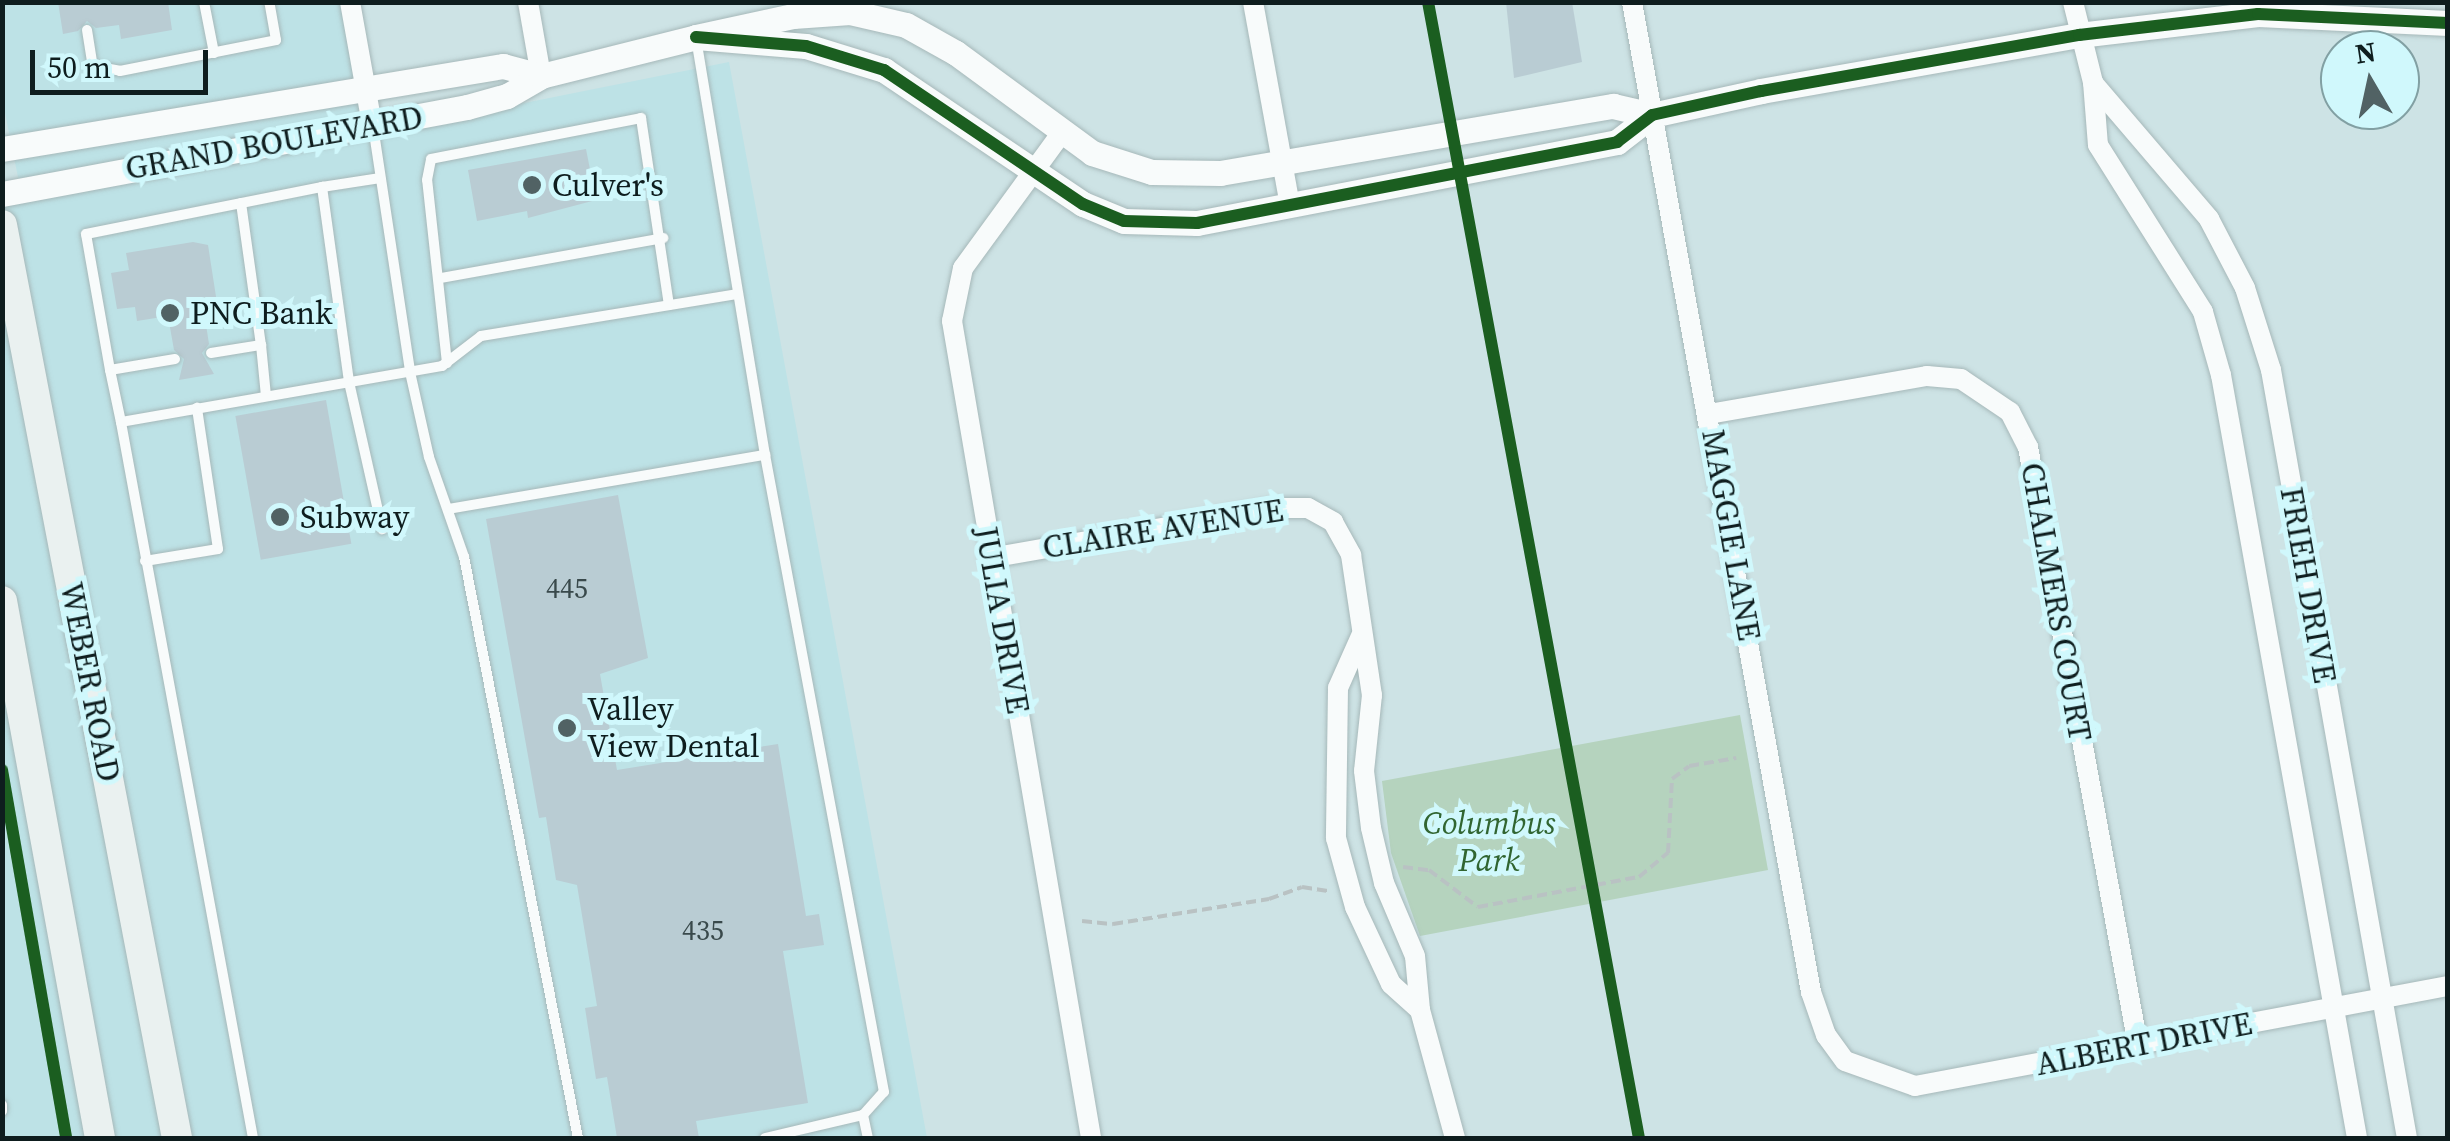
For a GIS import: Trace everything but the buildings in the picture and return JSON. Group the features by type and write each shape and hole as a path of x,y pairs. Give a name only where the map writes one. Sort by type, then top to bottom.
{"main road":[{"name":"WEBER ROAD","path":"2,225 177,1138"},
{"path":"2,601 10,680 100,1138"}],"street":[{"path":"350,2 372,124"},
{"path":"528,2 541,76"},
{"path":"1253,2 1290,206"},
{"name":"MAGGIE LANE","path":"1632,2 1811,992 1826,1035 1845,1061"},
{"name":"FRIEH DRIVE","path":"2073,2 2092,82 2098,145 2203,312 2221,374 2357,1138"},
{"name":"GRAND BOULEVARD","path":"2,194 507,96 541,76 792,16 850,12 906,25 1092,153 1152,172 1220,173 1613,106 1652,116 2078,35 2258,14 2363,12 2448,23"},
{"name":"GRAND BOULEVARD","path":"696,36 806,46 884,70 1028,172 1124,221 1197,223 1617,142 1652,116"},
{"name":"GRAND BOULEVARD","path":"2,148 503,66 541,76"},
{"name":"FRIEH DRIVE","path":"2092,82 2209,219 2245,288 2271,370 2407,1138"},
{"name":"JULIA DRIVE","path":"1062,131 1028,172 963,268 952,321 1091,1138"},
{"name":"CHALMERS COURT","path":"1709,414 1927,376 1961,379 2010,412 2028,448 2138,1045"},
{"name":"CLAIRE AVENUE","path":"990,558 1277,508 1308,508 1333,522 1351,555 1372,695 1364,770 1380,872 1416,956 1420,1010 1455,1138"},
{"name":"CLAIRE AVENUE","path":"1361,636 1338,688 1332,771 1336,838 1348,885 1391,984 1420,1010"},
{"name":"ALBERT DRIVE","path":"1845,1061 1915,1086 2448,986"}],"lane":[{"path":"204,2 214,52"},
{"path":"87,30 94,66 120,71 276,40 269,2"},
{"path":"696,36 765,455 884,1092 863,1115 764,1138"},
{"path":"447,363 441,278 427,180 431,159 641,118 663,238 669,305"},
{"path":"372,124 410,372 464,558 578,1138"},
{"path":"253,1138 86,234 380,178"},
{"path":"322,187 350,382 382,528"},
{"path":"241,203 266,396"},
{"path":"441,278 663,238"},
{"path":"120,422 410,372 447,363 481,336 737,294"},
{"path":"211,353 261,345"},
{"path":"110,370 176,359"},
{"path":"145,561 218,549 197,408"},
{"path":"448,509 765,455"},
{"path":"863,1115 868,1138"}],"path":[{"path":"1380,872 1429,870 1478,908 1640,877 1663,862 1670,840 1668,784 1679,770 1736,758"},
{"path":"1589,870 1596,906"},
{"path":"1082,920 1113,924 1269,899 1302,888 1326,892 1348,885"}],"shaded area":[{"path":"2,3 341,3 365,135 729,62 927,1138 3,1138 2,207 23,202 3,103"}],"green space":[{"name":"Columbus Park","path":"1740,715 1768,870 1420,936 1391,853 1382,781"}],"cycle path":[{"path":"1428,2 1639,1138"},
{"path":"696,37 806,46 884,70 1083,204 1124,221 1197,223 1617,142 1652,115 1761,91 2079,35 2258,14 2448,23"},
{"path":"2,770 66,1138"}],"place":[{"name":"Culver's","path":"532,185"},
{"name":"PNC Bank","path":"170,313"},
{"name":"Subway","path":"280,517"},
{"name":"Valley View Dental","path":"567,728"}]}
